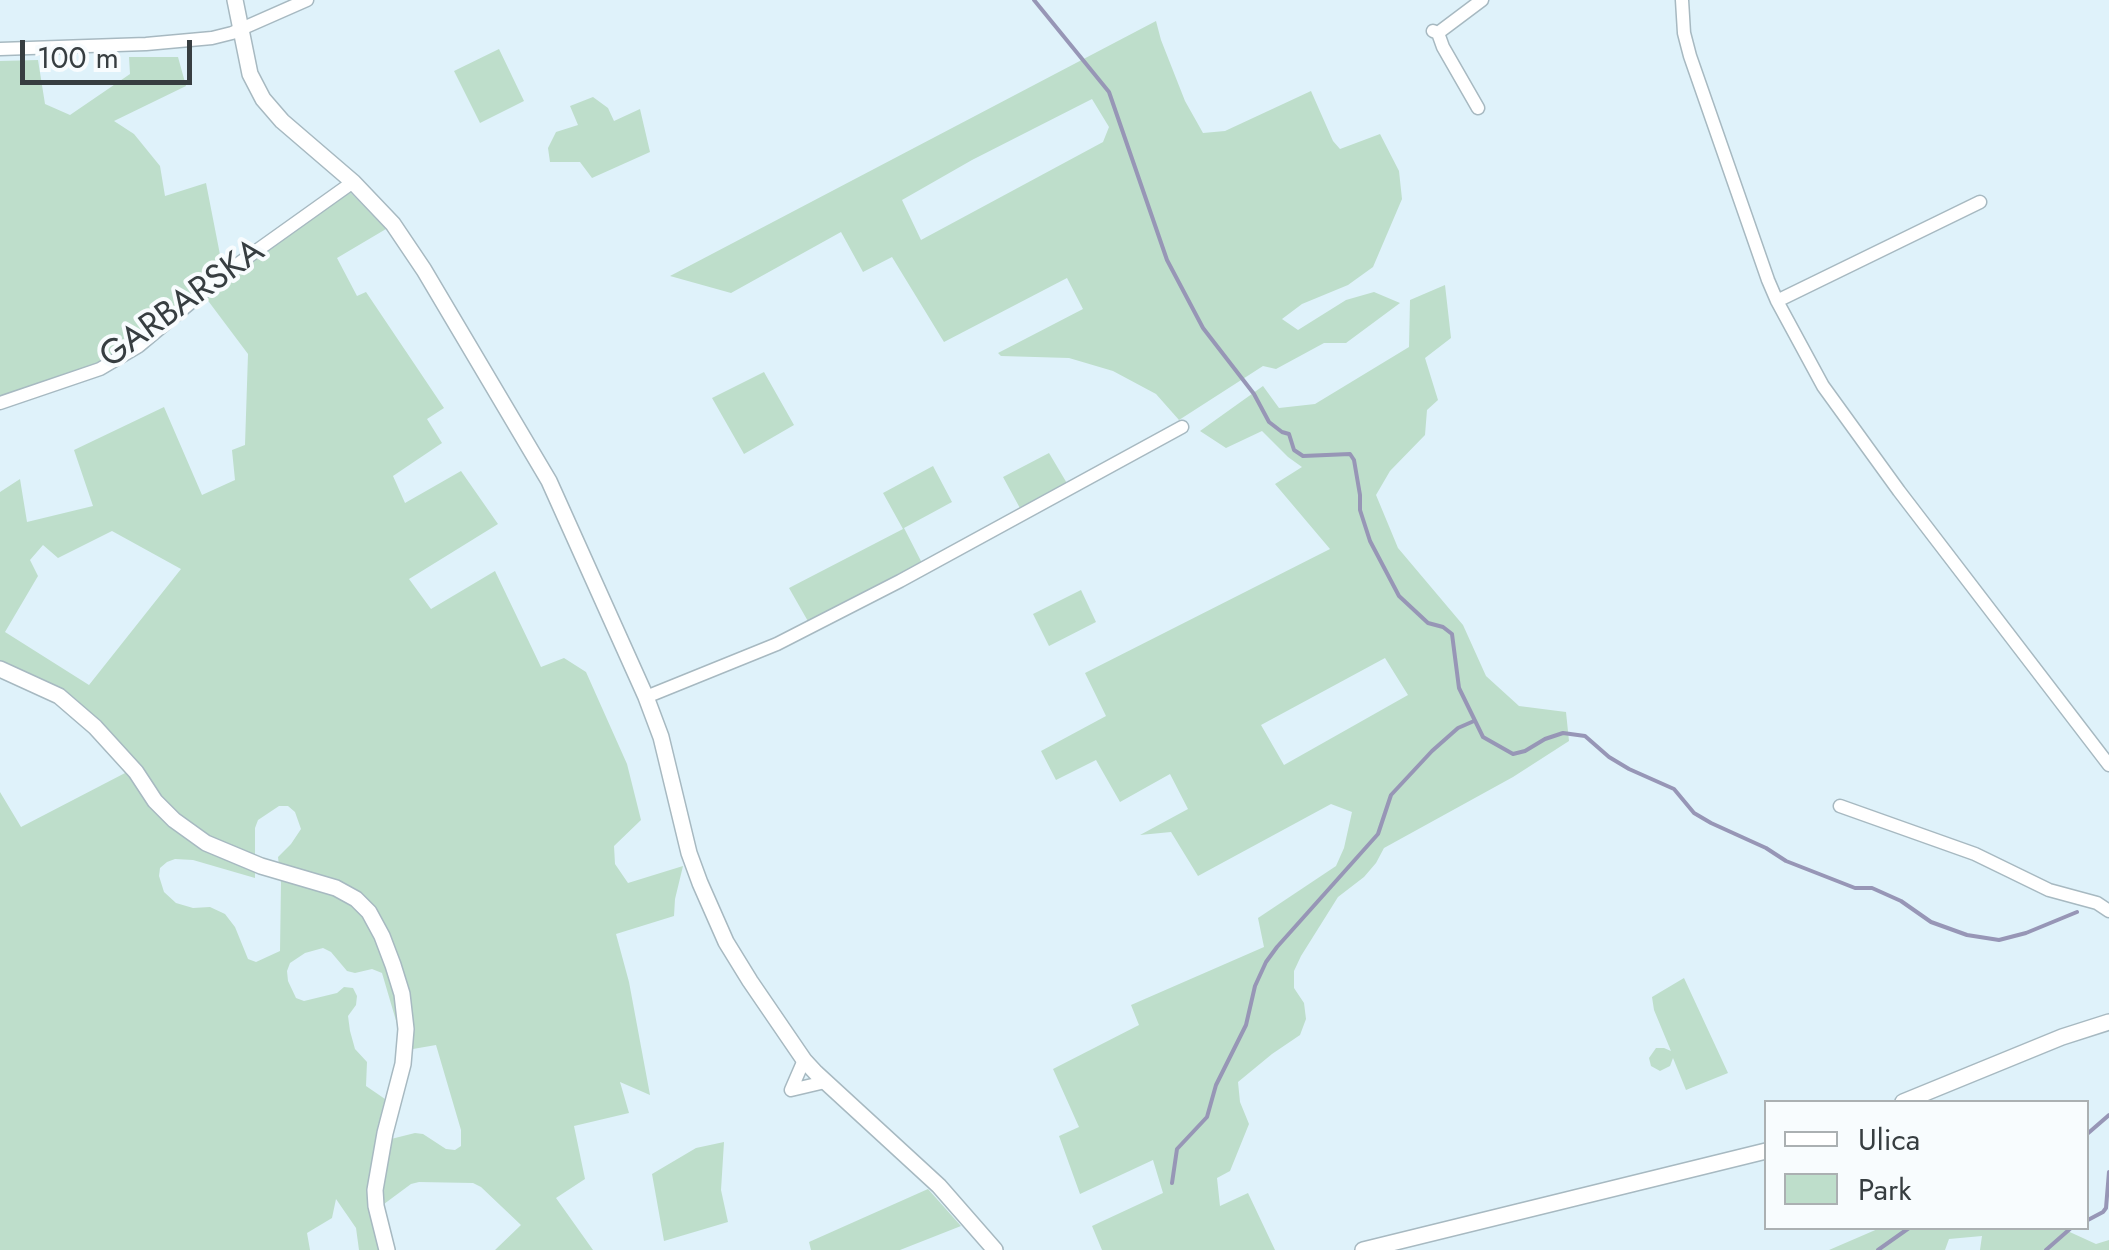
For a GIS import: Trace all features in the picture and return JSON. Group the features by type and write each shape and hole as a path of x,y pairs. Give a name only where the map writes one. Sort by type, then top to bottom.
{"street":[{"path":"235,0 252,80 271,110 353,182 408,245 549,481 646,696 662,741 689,853 712,912 750,981 804,1060 930,1178 996,1250"},
{"path":"0,49 212,38 307,0"},
{"path":"1478,108 1436,32 1482,0"},
{"path":"1682,0 1690,56 1777,300 1823,386 2109,765"},
{"name":"GARBARSKA","path":"0,403 100,370 139,346 231,269 353,182"},
{"path":"1777,300 1980,202"},
{"path":"646,696 777,644 1182,427"},
{"path":"0,669 59,696 95,727 174,820 206,842 261,866 336,888 369,912 394,965 406,1030 403,1064 375,1190 387,1250"},
{"path":"1840,806 1976,854 2049,890 2097,903 2109,911"},
{"path":"1908,1100 2062,1037 2109,1022"},
{"path":"804,1060 791,1090 825,1082"},
{"path":"1363,1250 1764,1151"}],"green space":[{"path":"1156,21 1185,101 1203,133 1225,131 1311,91 1340,149 1380,134 1399,171 1402,199 1373,267 1348,285 1302,304 1282,319 1298,330 1346,300 1374,292 1400,303 1346,343 1324,343 1276,369 1263,366 1179,420 1156,394 1113,371 1069,358 998,353 1083,309 1067,278 944,342 892,257 863,272 841,232 731,293 670,276","holes":["1092,99 1109,127 1103,142 921,240 902,200"]},
{"path":"499,49 524,101 480,123 454,71"},
{"path":"129,57 178,57 186,86 114,121 134,134 160,166 165,196 206,183 223,270 115,358 0,400 0,61 38,60 45,104 70,115 130,74"},
{"path":"593,97 608,108 614,121 640,109 650,152 592,178 580,162 550,162 548,148 556,132 578,125 570,106"},
{"path":"350,192 386,229 337,258 357,296 366,292 444,408 427,419 442,443 393,476 405,503 461,471 498,524 409,579 431,609 495,571 541,667 564,658 586,672 627,764 641,820 614,846 615,864 628,883 683,866 674,916 616,934 650,1095 620,1082 629,1113 574,1126 585,1179 556,1198 593,1250 495,1250 521,1225 481,1187 473,1183 419,1182 384,1204 370,1204 381,1250 359,1250 356,1228 336,1199 332,1218 307,1233 310,1250 0,1250 0,792 21,827 136,764 76,699 0,664 0,492 20,479 27,522 93,506 74,450 164,407 202,495 235,480 232,450 245,445 248,354 206,298 256,256","holes":["112,531 181,569 89,685 5,632 38,576 30,560 43,545 58,558","279,806 288,806 295,812 301,829 278,857 280,951 256,962 248,959 225,914 210,907 176,903 164,892 159,876 160,868 175,859 193,860 255,878 258,820","323,948 347,971 372,969 382,973 402,1041 413,1049 436,1045 461,1130 461,1146 446,1149 423,1134 391,1139 376,1134 385,1099 366,1086 367,1062 355,1049 350,1031 348,1016 357,996 353,988 344,987 337,993 304,1001 296,998 287,971 290,963"]},
{"path":"1445,285 1451,338 1425,358 1438,400 1427,410 1425,435 1390,471 1376,495 1398,548 1463,625 1486,676 1519,706 1566,712 1569,741 1513,777 1384,848 1364,877 1338,897 1301,956 1294,971 1294,988 1304,1003 1306,1019 1300,1035 1238,1082 1240,1102 1249,1124 1230,1171 1217,1178 1220,1206 1248,1193 1275,1250 1102,1250 1092,1226 1163,1193 1153,1160 1080,1194 1059,1136 1079,1127 1053,1069 1139,1025 1131,1005 1264,947 1258,918 1336,866 1352,812 1331,804 1198,876 1171,832 1140,835 1188,809 1170,774 1120,802 1096,760 1056,780 1041,751 1106,716 1085,673 1330,549 1275,484 1302,467 1262,431 1226,448 1200,431 1263,386 1279,408 1315,404 1409,347 1410,300","holes":["1385,658 1408,695 1284,765 1261,725"]},
{"path":"764,372 794,425 744,454 712,398"},
{"path":"1049,453 1068,485 1021,510 1003,477"},
{"path":"933,466 952,502 904,528 922,563 809,623 789,588 903,529 883,493"},
{"path":"1081,590 1096,622 1049,646 1033,614"},
{"path":"1684,978 1728,1073 1686,1090 1673,1058 1670,1066 1660,1071 1651,1066 1649,1058 1656,1048 1671,1051 1652,997"},
{"path":"724,1142 721,1190 728,1222 664,1241 652,1174 696,1148"},
{"path":"928,1189 961,1226 900,1250 811,1250 809,1242"},
{"path":"1875,1230 2065,1230 2096,1244 2109,1240 2109,1250 1980,1250 1982,1236 1949,1239 1945,1250 1829,1250"}],"waterway":[{"path":"1034,0 1109,92 1167,260 1203,328 1254,394 1269,422 1289,434 1294,450 1303,456 1350,454 1354,460 1360,510 1370,541 1399,596 1428,623 1452,634 1459,688 1483,737 1513,754 1563,733 1585,736 1629,769 1674,789 1694,813 1711,823 1786,861 1855,888 1872,888 1901,901 1931,922 1967,935 1999,940 2077,912"},
{"path":"1172,1183 1177,1149 1207,1117 1216,1085 1246,1025 1255,986 1266,962 1378,834 1391,795 1432,751 1458,728 1474,721"},
{"path":"2089,1132 2109,1115"},
{"path":"2089,1219 2106,1208 2109,1172"},
{"path":"1878,1250 1906,1230"},
{"path":"2046,1250 2069,1230"}]}
